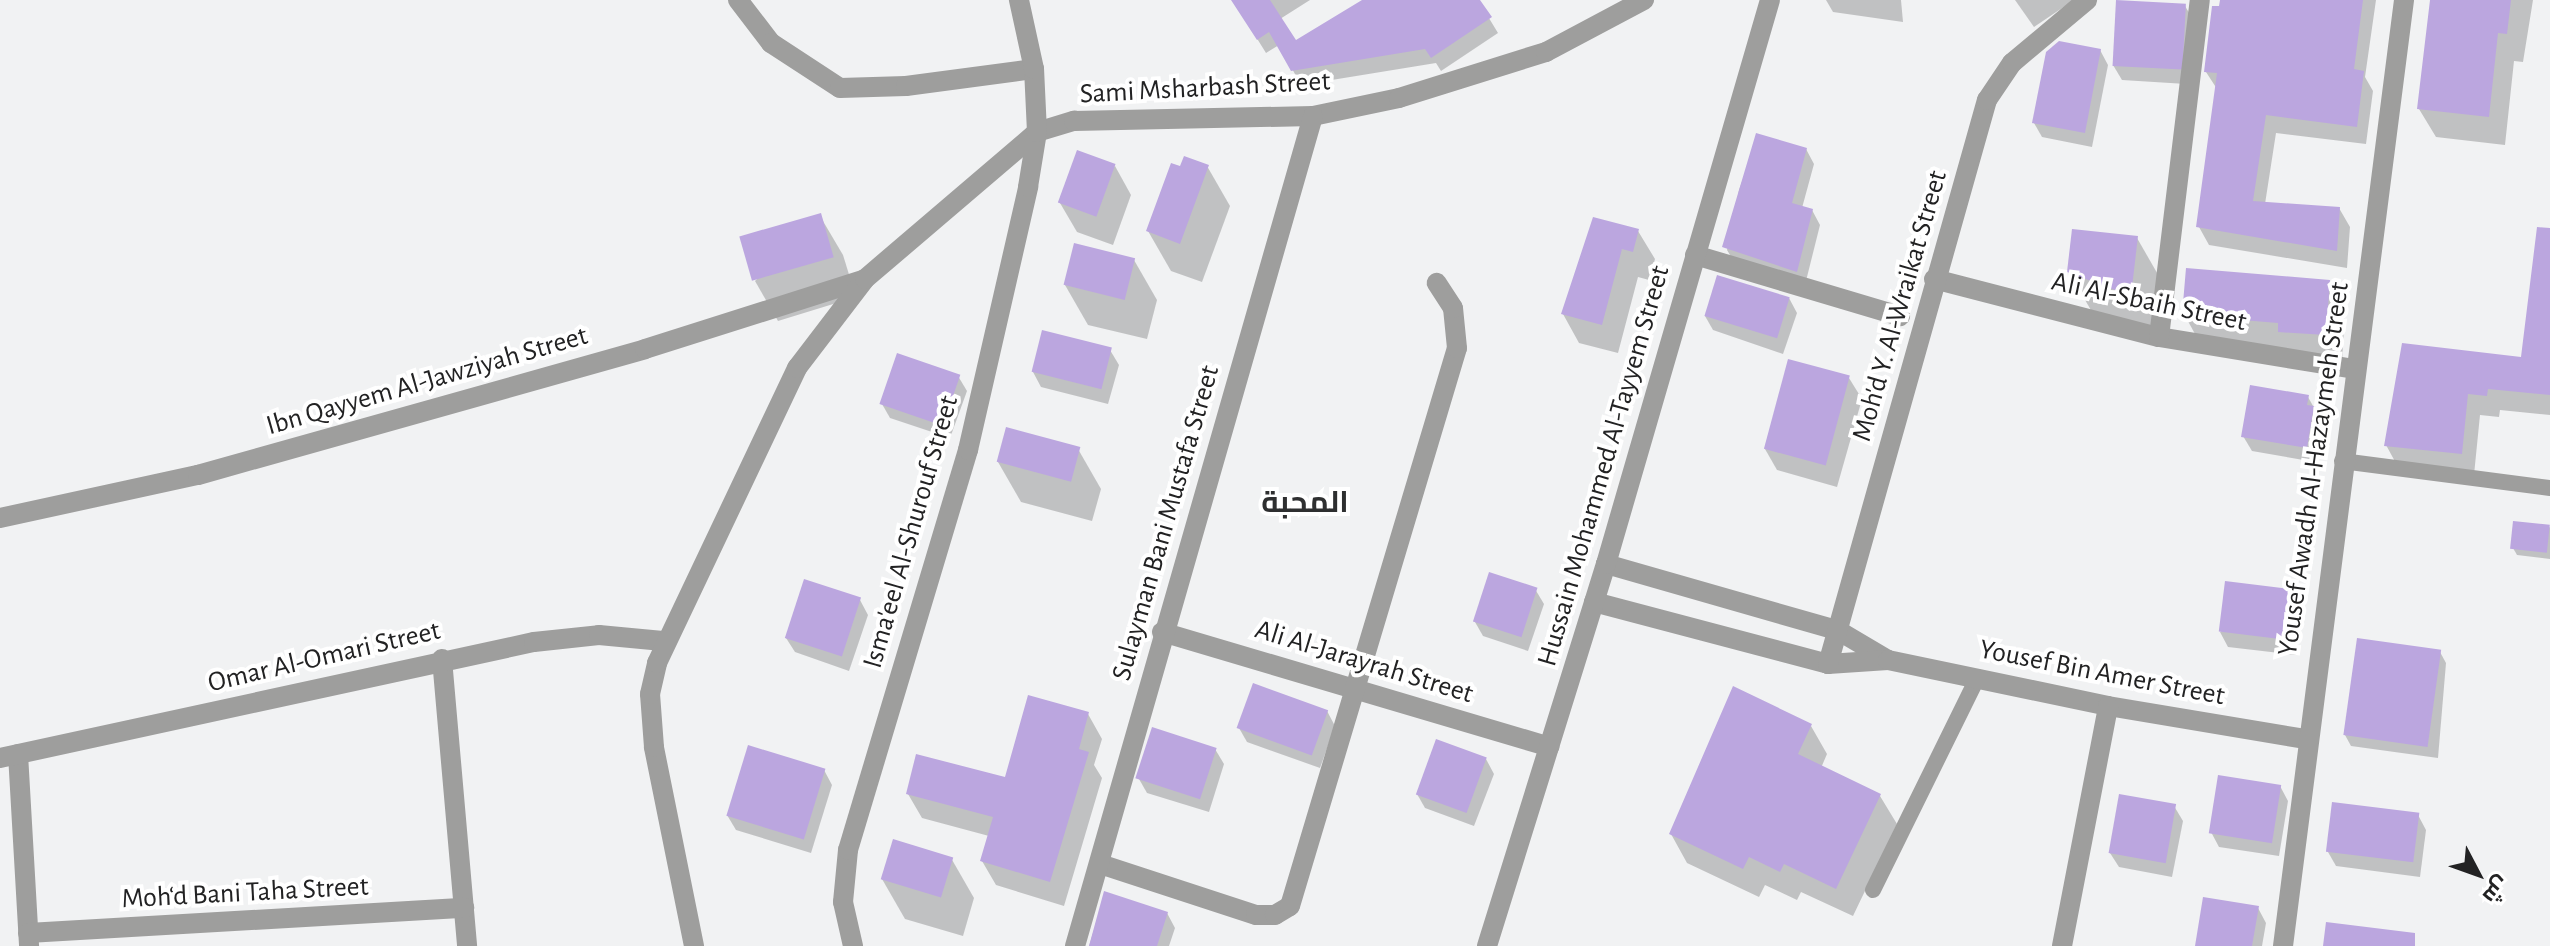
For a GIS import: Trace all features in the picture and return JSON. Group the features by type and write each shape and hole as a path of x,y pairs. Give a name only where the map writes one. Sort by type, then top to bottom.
{"street":[{"path":"738,0 771,43 840,88 906,86 1034,69"},
{"name":"Isma'eel Al-Shurouf Street","path":"853,946 843,902 848,850 968,450 1037,132 1034,69 1019,0"},
{"name":"Sami Msharbash Street","path":"1037,132 1074,121 1313,116 1399,98 1546,52 1644,0"},
{"name":"Hussain Mohammed Al-Tayyem Street","path":"1487,946 1606,564 1770,0"},
{"name":"Moh'd Y. Al-Wraikat Street","path":"1828,664 1934,279 1987,100 2027,47 2087,0"},
{"path":"2159,337 2200,0"},
{"name":"Yousef Awadh Al-Hazaymeh Street","path":"2283,946 2306,739 2404,0"},
{"name":"Sulayman Bani Mustafa Street","path":"1075,946 1162,632 1313,116"},
{"path":"694,946 651,720 650,694 663,641 797,368 865,279 1037,132"},
{"path":"1695,255 1900,316"},
{"name":"Ibn Qayyem Al-Jawziyah Street","path":"0,518 228,467 645,349 865,279"},
{"name":"Ali Al-Sbaih Street","path":"1934,279 2159,337 2354,369"},
{"path":"1100,864 1256,915 1285,911 1297,893 1354,686 1457,348 1453,308 1437,283"},
{"name":"Yousef Bin Amer Street","path":"1606,564 1839,631 1888,660"},
{"name":"Yousef Bin Amer Street","path":"1594,602 1828,664 1888,660 2108,706 2306,739"},
{"name":"Ali Al-Jarayrah Street","path":"1162,632 1354,686 1549,747"},
{"name":"Omar Al-Omari Street","path":"9,756 442,659 564,637 663,641"},
{"path":"442,659 467,946"},
{"path":"2062,946 2108,706"},
{"path":"9,756 29,940"},
{"name":"Moh‘d Bani Taha Street","path":"29,940 464,908"}],"lane":[{"path":"2342,461 2550,488"},
{"path":"1873,890 1978,677"}],"building":[{"path":"1231,0 1270,0 1296,40 1362,0 1480,0 1492,17 1431,58 1425,49 1291,71 1269,32 1257,40"},
{"path":"2116,0 2186,4 2182,70 2113,66"},
{"path":"2220,0 2363,0 2354,69 2364,71 2357,127 2266,115 2253,201 2340,207 2337,251 2196,227 2217,73 2204,72 2212,6 2219,6"},
{"path":"2430,0 2511,0 2507,34 2498,33 2489,117 2417,109"},
{"path":"2059,41 2101,49 2085,133 2032,123 2046,52"},
{"path":"1756,133 1807,148 1792,203 1813,209 1797,272 1722,247"},
{"path":"1077,150 1116,164 1096,217 1058,203"},
{"path":"1184,156 1209,165 1180,244 1146,231 1171,163 1180,166"},
{"path":"821,213 834,257 752,281 739,236"},
{"path":"1593,217 1639,229 1633,252 1622,249 1602,325 1561,314"},
{"path":"2537,227 2550,228 2550,395 2488,389 2487,396 2468,394 2462,454 2384,446 2402,343 2521,357"},
{"path":"2072,229 2138,236 2131,296 2067,272"},
{"path":"1074,243 1135,258 1125,300 1064,285"},
{"path":"2186,268 2330,280 2326,335 2278,332 2278,323 2182,315"},
{"path":"1717,275 1790,297 1777,338 1704,316"},
{"path":"1042,330 1112,347 1101,389 1032,372"},
{"path":"897,353 960,375 943,426 879,404"},
{"path":"1788,359 1850,376 1826,465 1764,449"},
{"path":"2250,385 2309,395 2307,405 2314,406 2307,448 2241,437"},
{"path":"1006,427 1080,447 1071,482 997,462"},
{"path":"2513,521 2550,525 2547,553 2510,549"},
{"path":"1489,572 1538,588 1521,637 1473,621"},
{"path":"804,579 861,598 842,657 785,638"},
{"path":"2225,581 2295,590 2289,640 2219,632"},
{"path":"2357,638 2441,650 2428,747 2343,735"},
{"path":"1253,683 1328,710 1312,755 1237,728"},
{"path":"1733,686 1812,724 1798,754 1881,794 1836,889 1784,864 1780,872 1749,857 1743,869 1669,834"},
{"path":"1028,695 1089,712 1079,749 1089,752 1050,882 980,861 993,817 906,794 916,754 1005,777"},
{"path":"1152,727 1217,748 1200,799 1135,778"},
{"path":"1436,739 1487,757 1467,813 1416,794"},
{"path":"748,745 825,769 804,839 726,816"},
{"path":"2218,775 2281,785 2272,843 2209,833"},
{"path":"2119,794 2176,804 2166,863 2109,853"},
{"path":"2332,802 2419,813 2413,862 2326,852"},
{"path":"893,839 953,857 941,898 881,879"},
{"path":"1104,891 1168,912 1157,946 1089,946"},
{"path":"2203,897 2259,906 2252,946 2195,946"},
{"path":"2326,922 2415,933 2415,946 2323,946"}],"district":[{"name":"المحبة","path":"1305,503"}]}
